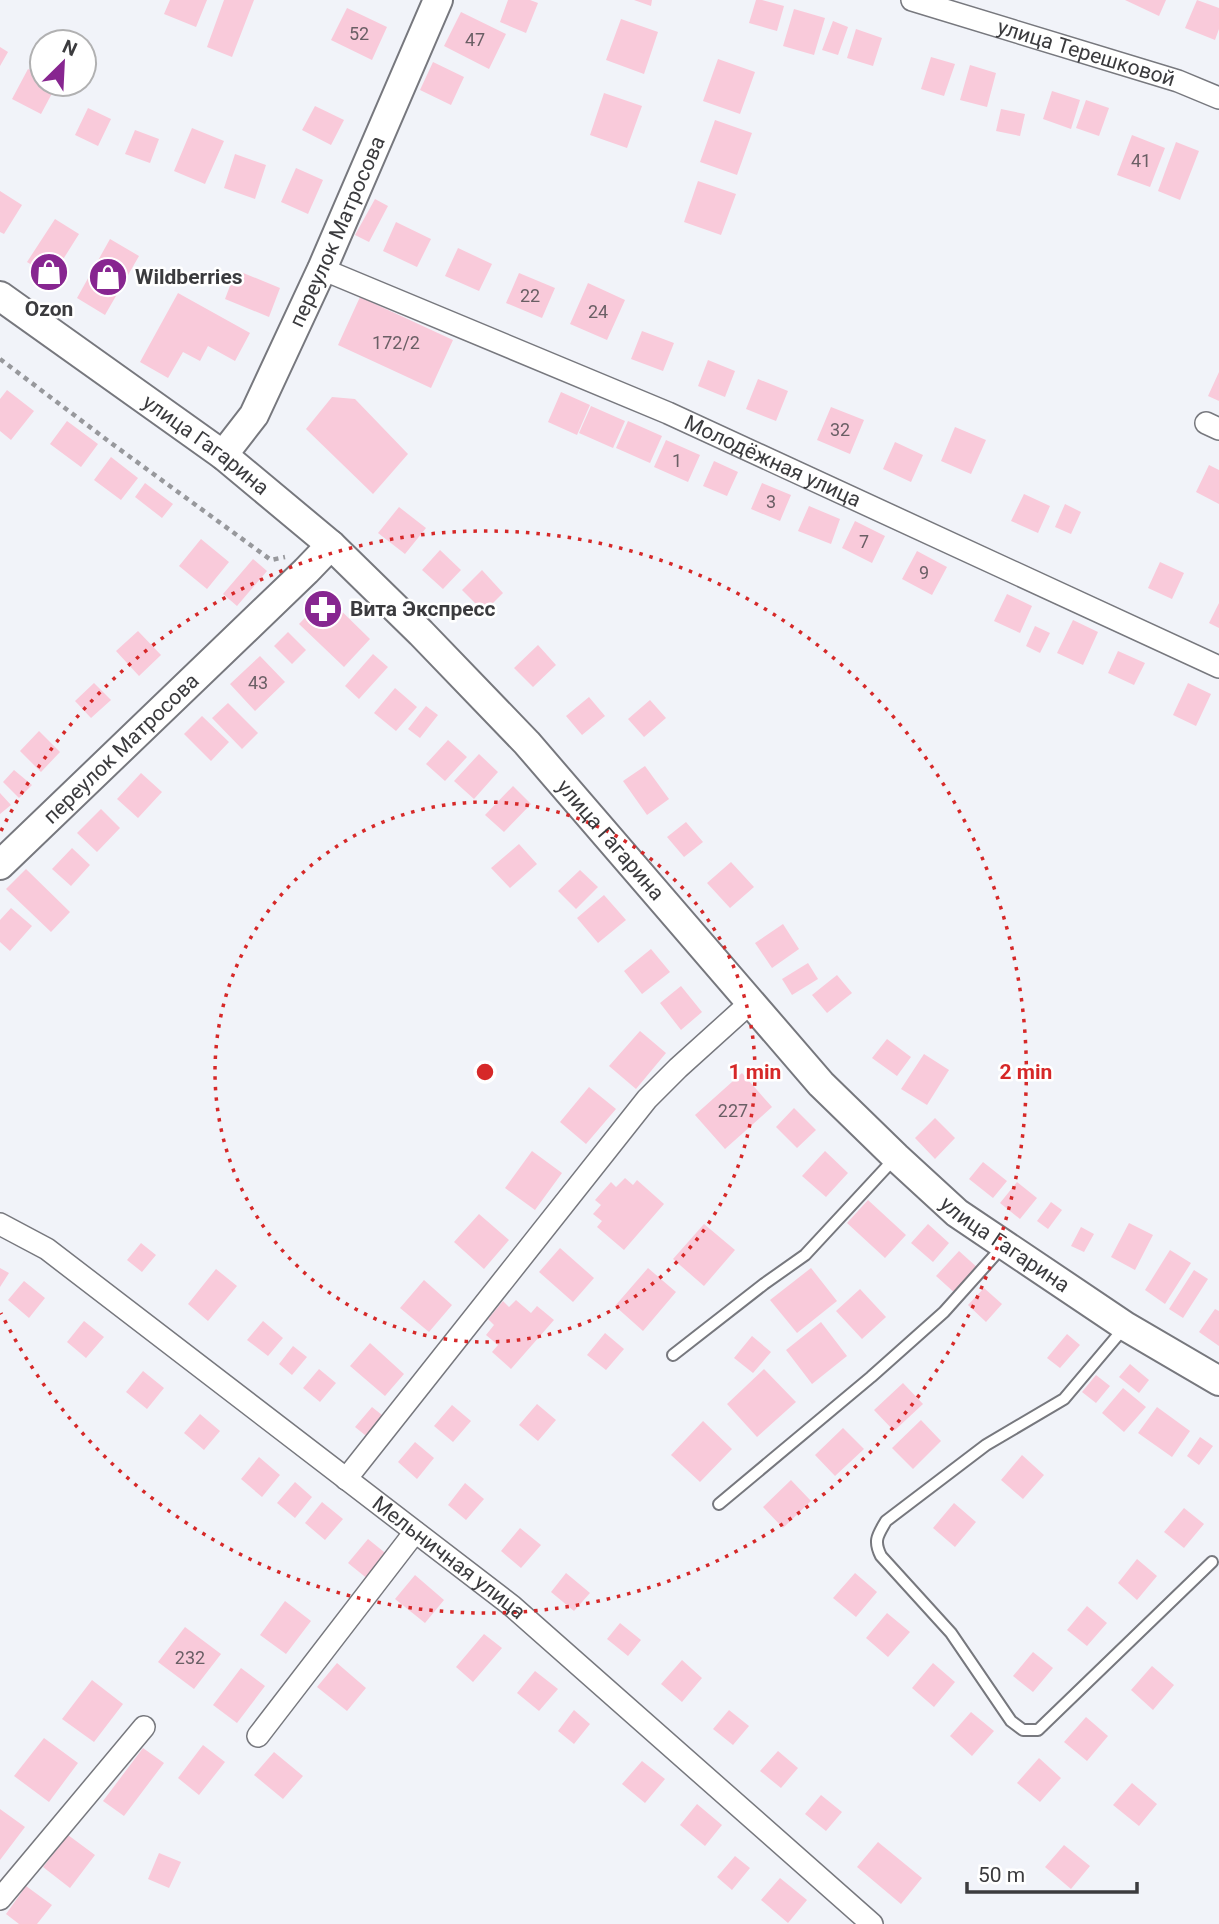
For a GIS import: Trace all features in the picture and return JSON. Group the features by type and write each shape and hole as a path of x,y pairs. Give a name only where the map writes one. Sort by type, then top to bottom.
{"main road":[{"name":"переулок Матросова","path":"223,456 254,415 322,270 438,0"},
{"name":"улица Гагарина","path":"0,296 223,456 331,545 527,743 821,1084 957,1213 1125,1326 1219,1381"},
{"name":"переулок Матросова","path":"0,865 331,545"}],"street":[{"name":"улица Терешковой","path":"912,0 1178,81 1219,98"},
{"name":"Молодёжная улица","path":"322,270 668,413 1219,667"},
{"path":"346,1479 647,1099 750,1003"},
{"name":"Мельничная улица","path":"0,1224 47,1249 512,1606 872,1924"},
{"path":"258,1736 415,1532"},
{"path":"0,1899 144,1727"}],"lane":[{"path":"673,1355 805,1255 896,1157"},
{"path":"719,1504 944,1312 1004,1245"},
{"path":"1125,1326 1064,1399 986,1445 886,1521 878,1534 876,1546 881,1556 951,1633 1011,1721 1023,1730 1038,1730 1212,1562"}],"path":[{"path":"0,359 271,560 290,556"}],"building":[{"path":"170,0 207,0 196,27 164,14"},
{"path":"224,0 254,0 232,57 207,47"},
{"path":"508,0 530,0 538,3 526,33 500,22"},
{"path":"634,0 652,0 651,6"},
{"path":"756,0 784,6 777,31 749,23"},
{"path":"1125,0 1166,0 1159,16"},
{"path":"1197,0 1219,8 1219,29 1215,40 1185,28"},
{"path":"347,8 387,27 372,60 331,40"},
{"path":"794,9 825,18 814,55 783,46"},
{"path":"461,12 506,34 489,69 444,46"},
{"path":"621,19 658,32 644,74 606,60"},
{"path":"833,21 848,27 838,55 822,50"},
{"path":"856,29 882,38 873,66 847,58"},
{"path":"0,47 8,52 0,66"},
{"path":"931,57 955,64 944,96 921,89"},
{"path":"718,59 755,72 740,114 703,101"},
{"path":"433,62 464,77 451,105 420,90"},
{"path":"970,65 996,73 987,107 960,100"},
{"path":"28,69 28,98 50,98 41,114 12,99"},
{"path":"1052,91 1080,100 1071,129 1043,119"},
{"path":"604,93 642,106 627,148 590,135"},
{"path":"1086,100 1109,108 1099,136 1076,128"},
{"path":"315,106 344,120 331,145 302,130"},
{"path":"88,108 111,119 98,146 75,135"},
{"path":"1001,109 1025,114 1020,136 996,131"},
{"path":"715,120 752,133 737,175 700,162"},
{"path":"192,128 224,141 205,184 174,171"},
{"path":"135,130 159,139 150,163 125,154"},
{"path":"1132,135 1165,148 1150,187 1117,175"},
{"path":"1176,142 1199,151 1180,200 1158,191"},
{"path":"235,154 266,165 255,199 224,188"},
{"path":"296,168 323,180 308,214 281,202"},
{"path":"698,181 736,194 721,235 684,222"},
{"path":"0,191 22,205 4,234 0,232"},
{"path":"375,199 388,206 369,242 355,235"},
{"path":"55,219 79,234 52,277 27,262"},
{"path":"396,222 431,239 417,267 383,251"},
{"name":"Wildberries","path":"110,239 139,256 105,315 77,298"},
{"path":"458,248 492,264 479,291 445,276"},
{"path":"236,270 280,288 269,317 225,299"},
{"path":"519,273 555,288 542,318 506,303"},
{"path":"588,283 625,300 607,340 570,324"},
{"path":"178,293 250,333 235,361 208,346 200,361 183,352 168,378 140,362"},
{"path":"360,297 453,340 431,388 338,345"},
{"path":"642,331 674,343 663,371 631,359"},
{"path":"708,360 735,371 725,397 698,386"},
{"path":"1219,372 1219,401 1208,396"},
{"path":"758,379 788,391 776,421 746,409"},
{"path":"7,390 34,411 11,440 0,431 0,399"},
{"path":"561,392 590,405 577,435 548,422"},
{"path":"332,397 355,399 408,454 373,494 306,429"},
{"path":"591,406 625,421 613,448 579,433"},
{"path":"831,407 864,420 850,454 817,440"},
{"path":"67,421 98,444 81,467 50,444"},
{"path":"628,421 662,436 650,463 616,448"},
{"path":"955,427 986,440 971,474 941,461"},
{"path":"666,440 700,455 688,482 654,467"},
{"path":"895,442 923,455 911,482 883,469"},
{"path":"111,457 138,478 121,500 94,480"},
{"path":"714,461 738,472 727,496 703,486"},
{"path":"1209,465 1219,470 1219,504 1196,492"},
{"path":"145,483 173,504 162,518 135,497"},
{"path":"762,483 791,495 780,521 751,509"},
{"path":"1024,494 1050,506 1038,533 1011,521"},
{"path":"1065,504 1081,512 1071,534 1055,527"},
{"path":"809,506 840,519 831,544 798,531"},
{"path":"399,507 426,528 405,554 378,533"},
{"path":"855,521 885,536 872,563 842,548"},
{"path":"201,539 229,562 207,589 179,566"},
{"path":"440,550 461,570 443,589 422,570"},
{"path":"917,551 947,567 932,595 902,579"},
{"path":"253,559 267,571 237,606 223,594"},
{"path":"1160,562 1184,573 1172,599 1148,588"},
{"path":"482,570 503,593 484,612 462,590"},
{"path":"1007,594 1032,606 1020,633 994,621"},
{"path":"326,596 370,639 344,667 299,624"},
{"path":"1219,603 1219,628 1209,623"},
{"path":"1073,620 1098,632 1083,665 1057,653"},
{"path":"1035,626 1050,633 1040,653 1026,646"},
{"path":"138,631 161,655 139,676 116,651"},
{"path":"288,632 306,650 292,664 274,646"},
{"path":"538,645 556,665 533,687 514,668"},
{"path":"1118,651 1145,663 1134,685 1108,673"},
{"path":"373,654 388,667 359,699 345,686"},
{"path":"260,656 285,682 255,711 230,684"},
{"path":"94,683 111,700 91,718 75,701"},
{"path":"1188,683 1211,694 1196,726 1173,715"},
{"path":"395,688 417,707 396,731 374,713"},
{"path":"589,697 605,716 582,735 566,716"},
{"path":"650,700 666,718 644,737 628,719"},
{"path":"228,703 258,733 242,749 212,718"},
{"path":"426,706 438,715 420,738 408,729"},
{"path":"202,716 229,742 211,761 184,734"},
{"path":"39,731 60,752 41,772 20,751"},
{"path":"448,740 467,757 445,781 426,764"},
{"path":"479,754 498,772 474,799 454,781"},
{"path":"645,766 669,799 647,815 623,781"},
{"path":"14,770 32,785 19,798 3,782"},
{"path":"141,773 162,792 138,818 117,799"},
{"path":"513,786 531,804 504,832 485,815"},
{"path":"0,793 11,805 0,814"},
{"path":"101,809 120,828 97,852 77,833"},
{"path":"686,822 703,842 684,857 667,837"},
{"path":"519,844 537,864 510,888 491,868"},
{"path":"72,848 90,865 71,886 52,869"},
{"path":"731,862 754,887 730,908 707,883"},
{"path":"26,869 70,912 51,932 6,889"},
{"path":"580,870 598,887 576,909 558,891"},
{"path":"604,895 626,920 598,943 577,918"},
{"path":"11,908 32,926 10,951 0,942 0,920"},
{"path":"783,924 799,949 772,968 755,943"},
{"path":"651,949 670,972 642,994 624,971"},
{"path":"808,963 818,979 792,995 782,979"},
{"path":"837,975 852,993 827,1013 812,995"},
{"path":"681,986 702,1012 681,1030 660,1003"},
{"path":"640,1031 666,1053 636,1089 609,1066"},
{"path":"887,1039 911,1057 897,1076 872,1058"},
{"path":"924,1054 949,1070 927,1105 901,1089"},
{"path":"742,1073 772,1107 725,1149 695,1115"},
{"path":"589,1087 616,1109 586,1144 560,1122"},
{"path":"794,1108 816,1130 797,1148 776,1127"},
{"path":"935,1118 955,1138 935,1159 915,1138"},
{"path":"532,1151 562,1173 535,1210 505,1188"},
{"path":"825,1151 848,1173 826,1197 802,1176"},
{"path":"983,1162 1007,1181 993,1198 969,1179"},
{"path":"625,1178 633,1185 637,1180 664,1204 624,1250 597,1227 602,1221 593,1214 601,1205 595,1200 611,1182 616,1187"},
{"path":"1017,1182 1037,1198 1020,1219 1000,1203"},
{"path":"868,1200 906,1235 885,1258 847,1223"},
{"path":"1051,1202 1062,1210 1048,1229 1037,1221"},
{"path":"479,1214 509,1240 484,1269 454,1242"},
{"path":"1129,1223 1153,1235 1135,1270 1111,1257"},
{"path":"704,1224 735,1250 704,1286 673,1259"},
{"path":"928,1224 949,1243 933,1262 911,1243"},
{"path":"1081,1227 1094,1234 1084,1252 1071,1246"},
{"path":"141,1243 156,1255 142,1272 127,1260"},
{"path":"560,1248 594,1278 573,1302 539,1272"},
{"path":"1170,1250 1191,1263 1165,1304 1145,1290"},
{"path":"959,1251 979,1269 956,1294 936,1276"},
{"path":"0,1268 9,1273 0,1287"},
{"path":"648,1268 676,1292 643,1331 615,1306"},
{"path":"811,1268 837,1301 797,1333 770,1300"},
{"path":"216,1269 237,1286 208,1321 188,1304"},
{"path":"1194,1270 1208,1279 1183,1318 1169,1309"},
{"path":"424,1280 452,1305 429,1332 400,1308"},
{"path":"24,1281 45,1298 29,1318 8,1300"},
{"path":"984,1288 1002,1304 986,1322 968,1305"},
{"path":"860,1289 886,1317 862,1339 836,1311"},
{"path":"516,1300 531,1313 537,1306 554,1320 511,1369 492,1352 498,1345 486,1335 494,1325 488,1319 503,1301 509,1307"},
{"path":"1215,1309 1219,1311 1219,1346 1199,1332"},
{"path":"84,1321 104,1337 86,1358 67,1342"},
{"path":"263,1321 283,1338 268,1356 247,1340"},
{"path":"821,1322 847,1356 812,1384 786,1350"},
{"path":"605,1333 624,1349 606,1370 587,1355"},
{"path":"1067,1334 1080,1345 1060,1368 1047,1358"},
{"path":"752,1336 771,1352 753,1373 734,1358"},
{"path":"370,1343 404,1374 385,1396 350,1366"},
{"path":"293,1346 307,1357 292,1375 279,1364"},
{"path":"1130,1364 1149,1380 1139,1393 1119,1377"},
{"path":"319,1369 336,1383 320,1402 303,1388"},
{"path":"764,1369 796,1402 757,1437 727,1404"},
{"path":"143,1371 164,1388 147,1409 126,1392"},
{"path":"1096,1375 1110,1386 1096,1403 1082,1392"},
{"path":"903,1383 923,1404 894,1431 874,1410"},
{"path":"1123,1388 1146,1407 1124,1432 1102,1413"},
{"path":"537,1404 556,1420 538,1441 519,1425"},
{"path":"452,1405 471,1421 453,1442 434,1426"},
{"path":"372,1407 387,1419 370,1439 355,1427"},
{"path":"1157,1407 1190,1431 1172,1457 1138,1433"},
{"path":"200,1414 220,1431 204,1450 184,1433"},
{"path":"921,1420 941,1441 913,1469 892,1448"},
{"path":"703,1421 732,1449 700,1482 671,1455"},
{"path":"843,1428 864,1449 835,1476 815,1455"},
{"path":"1200,1437 1213,1446 1199,1465 1187,1456"},
{"path":"415,1442 434,1458 417,1479 398,1462"},
{"path":"1022,1455 1044,1475 1023,1499 1001,1480"},
{"path":"259,1457 280,1475 262,1497 241,1479"},
{"path":"791,1480 811,1501 783,1528 763,1507"},
{"path":"295,1482 312,1497 295,1518 277,1503"},
{"path":"465,1483 484,1499 466,1520 448,1505"},
{"path":"322,1502 343,1519 325,1540 305,1523"},
{"path":"954,1503 976,1522 955,1547 933,1528"},
{"path":"1184,1508 1204,1524 1184,1548 1164,1532"},
{"path":"520,1528 541,1545 521,1568 501,1551"},
{"path":"368,1539 389,1556 369,1580 348,1563"},
{"path":"1137,1559 1157,1576 1137,1600 1118,1583"},
{"path":"566,1573 590,1593 574,1611 551,1592"},
{"path":"855,1573 877,1592 856,1617 833,1598"},
{"path":"415,1575 444,1600 425,1623 395,1599"},
{"path":"285,1601 311,1621 286,1654 260,1635"},
{"path":"1087,1606 1107,1623 1087,1646 1067,1630"},
{"path":"887,1613 910,1632 888,1657 866,1638"},
{"path":"620,1623 641,1640 628,1656 607,1639"},
{"path":"185,1627 221,1654 194,1689 158,1662"},
{"path":"484,1634 502,1648 473,1682 456,1667"},
{"path":"1033,1652 1053,1668 1033,1692 1013,1676"},
{"path":"682,1660 702,1678 682,1702 661,1684"},
{"path":"337,1663 366,1688 347,1711 317,1687"},
{"path":"933,1663 955,1682 934,1707 912,1688"},
{"path":"1152,1666 1174,1685 1153,1710 1131,1690"},
{"path":"241,1668 265,1686 237,1723 213,1705"},
{"path":"535,1671 558,1689 539,1711 517,1693"},
{"path":"92,1680 123,1704 94,1742 62,1719"},
{"path":"574,1710 590,1724 574,1744 558,1731"},
{"path":"729,1710 749,1726 733,1745 713,1729"},
{"path":"971,1712 994,1731 972,1756 950,1736"},
{"path":"1086,1717 1108,1736 1087,1761 1064,1742"},
{"path":"44,1738 78,1763 49,1802 14,1776"},
{"path":"203,1745 225,1762 199,1795 178,1778"},
{"path":"143,1748 164,1763 124,1816 103,1801"},
{"path":"778,1751 798,1768 781,1788 760,1771"},
{"path":"274,1752 303,1776 283,1799 254,1775"},
{"path":"1039,1758 1061,1778 1040,1802 1017,1783"},
{"path":"642,1761 665,1779 645,1803 622,1784"},
{"path":"1132,1783 1157,1804 1139,1826 1113,1805"},
{"path":"821,1795 842,1812 826,1831 805,1814"},
{"path":"697,1804 722,1825 705,1846 680,1825"},
{"path":"0,1809 25,1827 0,1860"},
{"path":"68,1835 95,1855 70,1888 43,1867"},
{"path":"878,1842 922,1878 901,1904 857,1867"},
{"path":"1064,1845 1090,1866 1071,1889 1045,1867"},
{"path":"159,1853 181,1862 169,1888 148,1879"},
{"path":"735,1856 750,1868 732,1890 717,1877"},
{"path":"780,1878 807,1900 788,1923 761,1900"},
{"path":"26,1886 52,1905 37,1924 19,1924 6,1914"}],"place":[{"name":"Ozon","path":"49,272"},
{"name":"Wildberries","path":"108,277"},
{"name":"Вита Экспресс","path":"323,609"}]}
